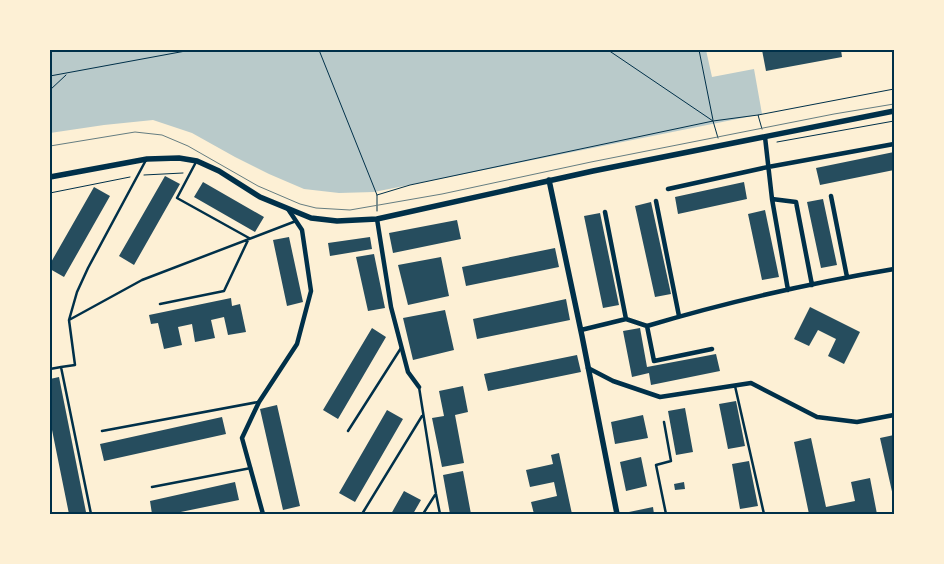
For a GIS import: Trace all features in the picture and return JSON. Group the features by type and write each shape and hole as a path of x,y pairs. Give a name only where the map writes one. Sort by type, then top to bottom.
{"street":[{"path":"50,177 147,159 179,158 197,161 260,197 311,218 337,221 377,218 549,180 894,111"},
{"path":"764,137 772,198 788,290"},
{"path":"668,189 768,167 894,144"},
{"path":"549,180 582,333 617,514"},
{"path":"831,196 847,277"},
{"path":"772,198 796,202 812,285"},
{"path":"656,201 680,316"},
{"path":"263,514 242,438 259,402 296,344 311,291 302,230 288,209"},
{"path":"605,212 626,319"},
{"path":"377,218 391,307 401,348 408,372 419,387"},
{"path":"582,333 626,319 647,326 680,316 788,290 894,269"},
{"path":"647,326 654,361 712,349"},
{"path":"588,368 613,381 660,397 751,383 817,417 857,422 894,415"}],"lane":[{"path":"50,369 75,365 69,320 78,292 88,268 147,159"},
{"path":"197,161 177,198 249,238"},
{"path":"69,320 142,280 249,238 296,222"},
{"path":"160,304 224,291 249,238"},
{"path":"348,431 401,348"},
{"path":"61,367 90,514"},
{"path":"734,385 764,514"},
{"path":"419,387 440,514"},
{"path":"102,431 259,402"},
{"path":"362,514 423,415"},
{"path":"664,422 671,461 656,465 666,514"},
{"path":"152,487 251,468"},
{"path":"423,514 436,494"}],"path":[{"path":"50,76 191,50"},
{"path":"319,50 377,195 377,218"},
{"path":"608,50 713,121"},
{"path":"699,50 713,121 721,146"},
{"path":"50,90 67,73"},
{"path":"377,195 410,186 713,121 758,115 894,89"},
{"path":"758,115 764,137"},
{"path":"766,144 894,121"},
{"path":"50,193 138,176 190,172"}],"shaded area":[{"path":"50,50 706,50 712,77 754,69 762,114 374,192 339,193 304,189 235,157 192,133 153,120 50,133"}],"building":[{"path":"762,50 841,50 842,57 766,71"},
{"path":"894,152 894,170 820,185 816,168"},
{"path":"165,176 180,184 134,265 119,256"},
{"path":"203,182 264,217 255,232 194,197"},
{"path":"744,182 747,199 678,214 675,197"},
{"path":"94,187 110,196 64,277 50,269 50,264"},
{"path":"823,199 837,265 821,268 807,202"},
{"path":"651,202 671,294 655,297 635,206"},
{"path":"765,210 779,277 762,280 748,214"},
{"path":"600,213 619,305 603,308 584,216"},
{"path":"457,220 461,239 393,253 389,233"},
{"path":"289,237 303,302 287,306 273,240"},
{"path":"370,237 372,249 330,256 328,243"},
{"path":"555,248 559,267 466,286 462,267"},
{"path":"374,254 385,308 368,311 356,257"},
{"path":"441,257 449,296 408,305 398,265"},
{"path":"231,298 232,306 240,304 246,332 228,335 224,317 211,320 215,338 195,342 192,324 178,327 182,345 164,349 158,323 151,324 149,315"},
{"path":"566,299 570,320 477,339 473,319"},
{"path":"810,307 860,332 844,364 828,356 836,339 818,330 809,346 794,339"},
{"path":"445,310 454,350 413,360 403,318"},
{"path":"372,328 386,337 338,419 323,410"},
{"path":"640,328 647,367 716,354 720,371 651,385 649,373 632,377 623,331"},
{"path":"577,355 581,372 488,391 484,374"},
{"path":"59,377 86,512 75,514 69,514 50,420 50,379"},
{"path":"463,386 468,412 455,415 464,463 442,467 432,418 444,416 439,391"},
{"path":"736,401 745,446 728,449 719,404"},
{"path":"277,405 300,506 283,510 260,409"},
{"path":"685,408 693,452 676,455 668,411"},
{"path":"387,410 403,419 355,502 339,493"},
{"path":"643,415 648,438 615,444 611,422"},
{"path":"222,417 226,434 104,461 100,444"},
{"path":"894,435 894,496 893,496 880,438"},
{"path":"811,438 826,507 855,501 851,482 870,478 877,514 809,514 794,442"},
{"path":"559,453 572,514 534,514 531,502 557,496 554,482 530,487 526,470 553,464 551,455"},
{"path":"641,457 647,486 626,491 620,462"},
{"path":"749,461 758,506 740,509 732,464"},
{"path":"463,471 471,514 450,514 443,475"},
{"path":"235,482 239,500 171,514 152,514 150,501"},
{"path":"684,482 685,489 675,490 674,484"},
{"path":"404,491 421,500 413,514 391,514"},
{"path":"653,507 654,514 630,514 629,512"}],"tram line":[{"path":"50,146 135,132 162,135 188,146 258,186 300,204 316,208 350,210 442,194 591,162 894,104"}]}
